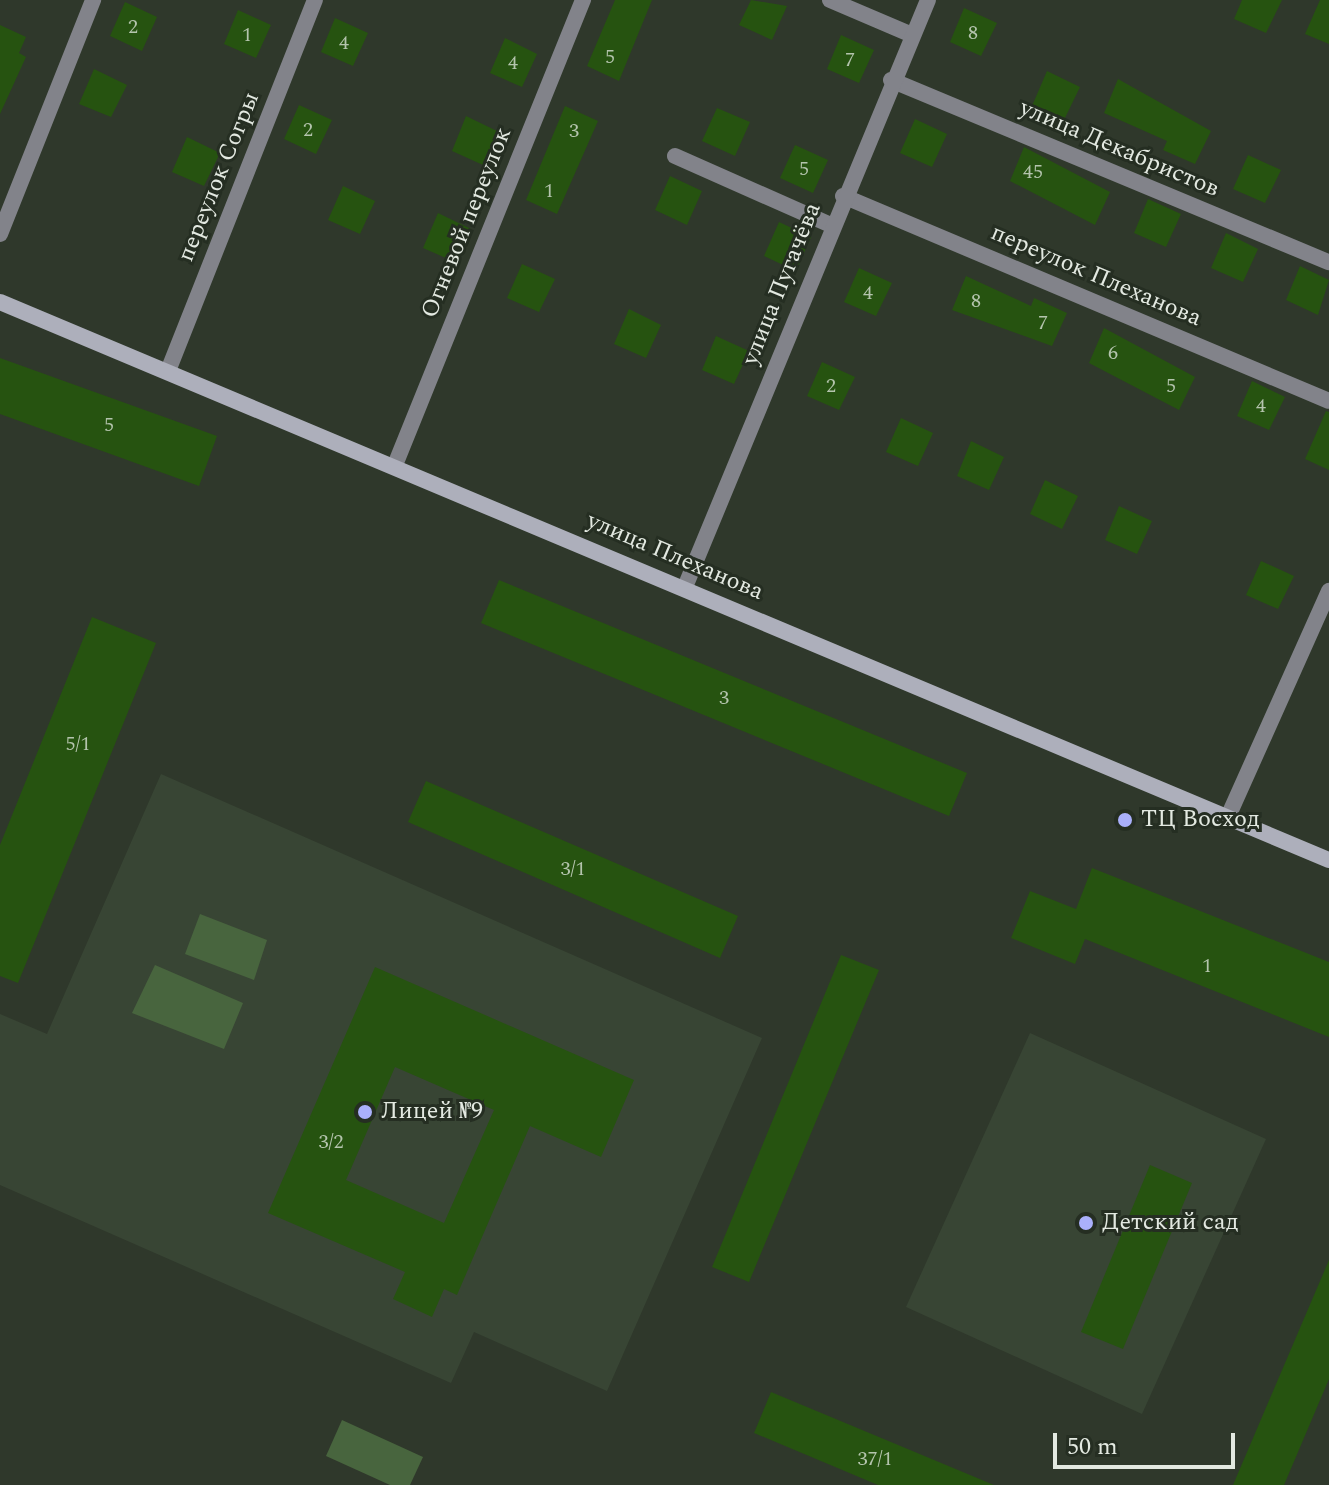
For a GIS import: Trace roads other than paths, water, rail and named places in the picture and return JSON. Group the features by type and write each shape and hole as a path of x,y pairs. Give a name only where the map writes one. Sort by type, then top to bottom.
{"main road":[{"name":"улица Плеханова","path":"0,302 395,465 1329,860"}],"street":[{"path":"0,234 93,0"},
{"name":"переулок Согры","path":"168,371 315,0"},
{"name":"Огневой переулок","path":"395,465 583,0"},
{"path":"830,0 912,35"},
{"name":"улица Пугачёва","path":"685,587 891,80 928,0"},
{"name":"улица Декабристов","path":"891,80 1329,262"},
{"path":"675,156 831,225"},
{"name":"переулок Плеханова","path":"843,196 1329,401"},
{"path":"1227,819 1329,591"}],"place":[{"name":"ТЦ Восход","path":"1125,820"},
{"name":"Лицей №9","path":"365,1112"},
{"name":"Детский сад","path":"1086,1223"}]}
